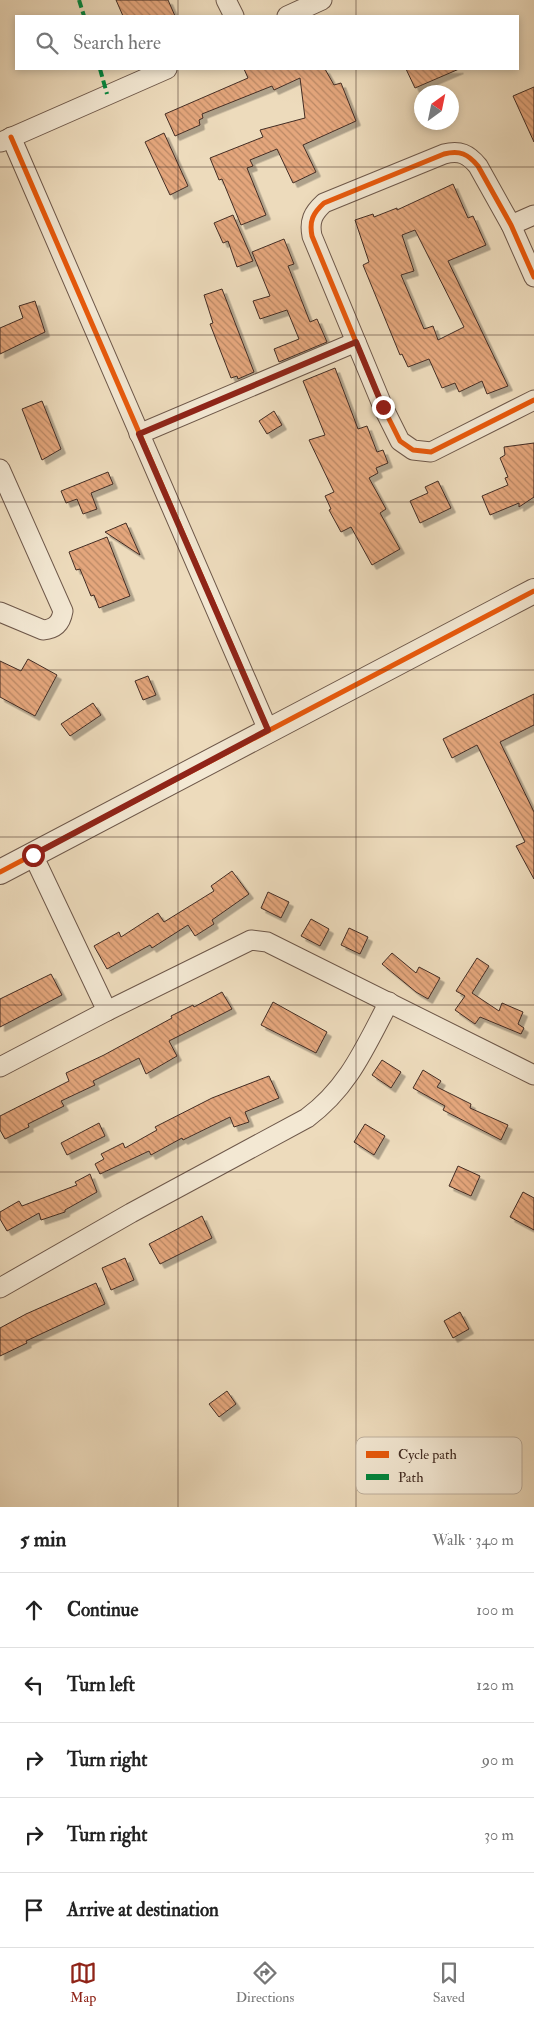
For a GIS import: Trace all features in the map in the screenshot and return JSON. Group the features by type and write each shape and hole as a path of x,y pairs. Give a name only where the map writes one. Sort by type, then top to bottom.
{"street":[{"path":"226,0 234,15"},
{"path":"289,15 322,0"},
{"path":"166,70 6,140 139,434 268,730"},
{"path":"534,277 511,225 478,166 471,158 462,153 444,154 324,203 312,217 310,225 312,236 383,407 400,441 413,450 431,452 534,400"},
{"path":"511,225 534,215"},
{"path":"139,434 356,342"},
{"path":"0,469 63,611 58,624 50,629 43,630 0,612"},
{"path":"0,872 534,592"},
{"path":"33,855 107,1011"},
{"path":"0,1067 107,1011 251,940 267,942 534,1074"},
{"path":"0,1288 131,1213 244,1154 314,1113 326,1104 351,1073 389,1002"}],"building":[{"path":"116,0 168,0 175,15 123,15"},
{"path":"244,70 326,70 334,85 341,83 356,121 303,145 316,172 293,183 277,149 250,160 253,166 247,168 266,215 241,225 222,179 219,180 210,158 263,137 260,130 305,118 300,78 274,90 272,86 202,114 203,118 199,120 200,125 175,136 165,114 248,78"},
{"path":"406,70 457,70 422,85 414,86"},
{"path":"534,87 534,142 513,96"},
{"path":"164,133 188,186 170,195 145,142"},
{"path":"453,184 468,218 473,216 486,245 448,261 508,386 487,394 482,381 459,392 455,383 442,388 429,359 408,367 402,354 400,355 363,265 369,262 355,220 373,214 374,217 397,208 397,210","holes":["415,230 464,327 438,340 433,326 424,329 401,275 414,271 402,235"]},
{"path":"233,215 253,261 237,267 228,241 223,243 214,223"},
{"path":"284,239 294,264 288,266 310,322 317,319 327,342 279,362 274,349 299,339 287,310 260,319 253,301 270,296 252,252"},
{"path":"222,289 254,372 238,379 237,376 231,378 210,324 213,323 204,295"},
{"path":"35,301 45,332 0,354 0,328 23,318 19,306"},
{"path":"335,368 358,429 367,426 377,452 383,450 388,463 376,468 378,473 369,478 386,509 380,513 400,549 372,565 351,527 341,532 329,510 331,509 325,496 334,492 309,440 325,435 303,381"},
{"path":"42,401 61,449 42,460 22,409"},
{"path":"274,411 282,425 267,434 259,421"},
{"path":"534,443 534,497 519,507 519,503 490,515 482,496 508,485 505,478 508,477 500,458 505,455 504,447"},
{"path":"108,472 113,484 91,493 97,509 83,514 77,499 66,503 61,491"},
{"path":"438,481 451,508 420,523 410,501 428,493 425,487"},
{"path":"126,523 140,555 105,532"},
{"path":"107,537 130,596 99,608 94,595 91,596 80,569 76,570 69,552"},
{"path":"28,659 57,675 35,716 0,697 0,661 21,671"},
{"path":"148,676 156,695 143,700 135,681"},
{"path":"534,694 534,725 500,742 534,812 534,879 516,846 525,842 477,745 452,758 443,739"},
{"path":"93,703 101,715 70,736 61,724"},
{"path":"232,871 249,894 212,920 214,924 195,936 188,925 152,948 150,945 107,969 94,946 119,932 121,937 158,913 164,922 214,891 211,886"},
{"path":"268,892 289,902 281,918 261,908"},
{"path":"311,919 329,929 320,946 301,936"},
{"path":"349,928 368,937 360,954 341,945"},
{"path":"392,953 416,973 419,967 440,978 428,999 416,992 382,964"},
{"path":"477,958 489,966 472,993 499,1011 502,1003 523,1012 518,1024 524,1028 521,1034 480,1017 475,1024 455,1010 465,996 456,991"},
{"path":"51,974 62,995 0,1027 0,999"},
{"path":"222,992 232,1009 169,1041 177,1056 146,1074 139,1058 93,1081 95,1085 61,1101 64,1106 28,1124 29,1127 5,1139 0,1130 0,1116 69,1081 66,1073 104,1055 172,1018 171,1016 193,1005 194,1007"},
{"path":"273,1002 327,1032 316,1053 261,1025"},
{"path":"382,1060 401,1072 391,1088 372,1075"},
{"path":"423,1070 441,1081 437,1087 471,1104 470,1108 508,1125 501,1140 443,1110 445,1106 413,1088"},
{"path":"269,1076 279,1098 245,1112 249,1122 234,1127 230,1117 183,1140 182,1138 151,1155 149,1151 100,1174 95,1164 104,1159 101,1154 123,1143 125,1148 157,1130 155,1127 212,1098"},
{"path":"99,1123 105,1136 67,1155 61,1143"},
{"path":"365,1124 385,1136 374,1155 354,1142"},
{"path":"458,1166 480,1176 471,1196 449,1186"},
{"path":"90,1174 97,1192 65,1210 65,1212 41,1220 39,1213 7,1231 0,1219 0,1212 19,1201 22,1206 77,1185 75,1182"},
{"path":"523,1192 534,1198 534,1230 510,1217"},
{"path":"202,1216 212,1238 160,1264 149,1244"},
{"path":"125,1258 134,1280 111,1290 102,1268"},
{"path":"96,1283 105,1304 26,1341 27,1343 0,1356 0,1328 26,1314"},
{"path":"460,1312 469,1329 453,1338 444,1321"},
{"path":"227,1391 236,1404 219,1417 209,1404"}],"marked path":[{"path":"79,0 84,15"},
{"path":"100,70 107,94"}],"cycle path":[{"path":"11,137 268,730"},
{"path":"534,277 511,225 478,166 471,158 455,152 444,154 324,203 317,210 311,226 312,236 383,407 400,441 413,450 431,452 534,400"},
{"path":"0,872 534,591"}],"route":[{"path":"33,855 268,730 139,434 356,342 383,407"}]}
